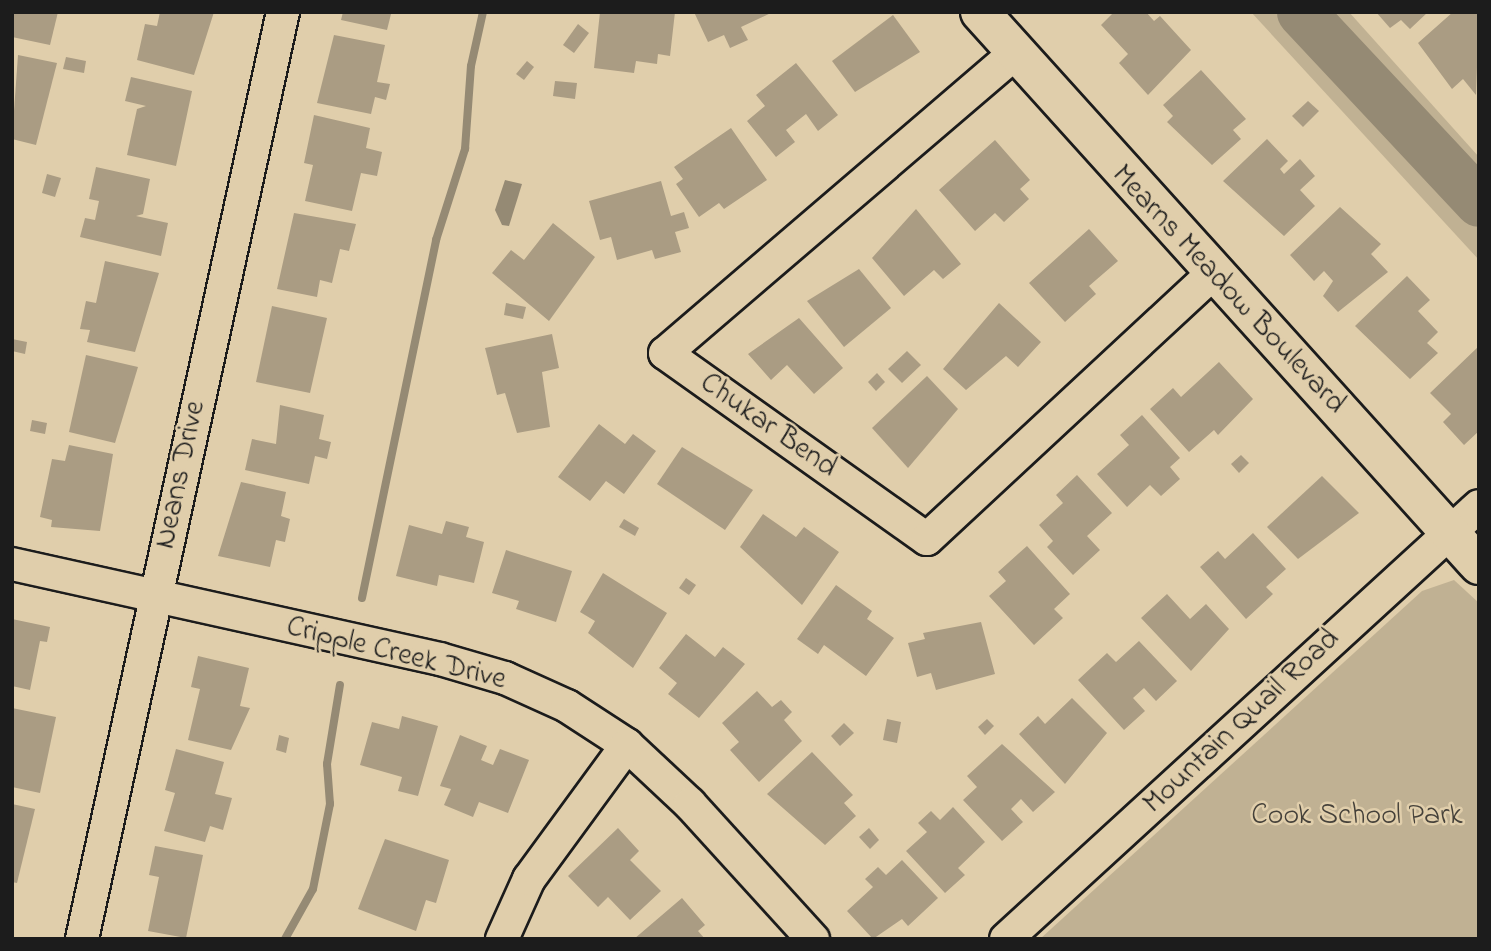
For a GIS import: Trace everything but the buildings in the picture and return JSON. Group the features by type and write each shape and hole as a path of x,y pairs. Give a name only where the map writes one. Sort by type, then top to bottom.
{"street":[{"name":"Neans Drive","path":"82,939 283,12"},
{"name":"Mearns Meadow Boulevard","path":"980,12 1013,55 1479,565"},
{"name":"Chukar Bend","path":"1013,55 665,353 927,539 1212,274"},
{"name":"Mountain Quail Road","path":"1006,939 1479,506"},
{"name":"Cripple Creek Drive","path":"12,564 505,678 567,706 627,745 690,804 813,939"},
{"path":"502,939 529,879 627,745"}],"green space":[{"path":"1251,12 1349,12 1479,157 1479,260"},
{"name":"Cook School Park","path":"1454,580 1479,603 1479,939 1040,939 1422,591"}],"shaded area":[{"path":"505,180 522,184 509,226 502,225 495,210"}],"waterway":[{"path":"362,598 436,240 465,149 471,66 483,12"},
{"path":"1301,12 1479,202"},
{"path":"285,939 313,889 330,804 327,764 340,685"}]}
